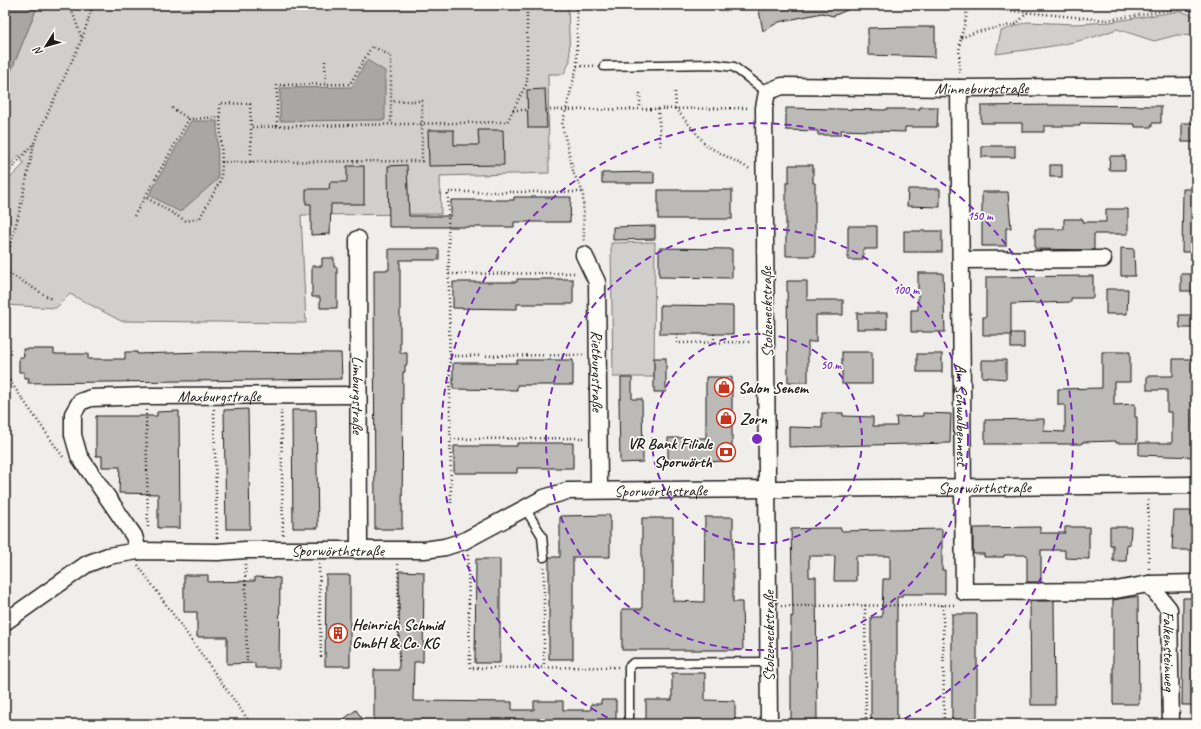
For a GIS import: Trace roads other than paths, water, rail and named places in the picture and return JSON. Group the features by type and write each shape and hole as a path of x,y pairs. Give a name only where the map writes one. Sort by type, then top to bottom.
{"street":[{"name":"Minneburgstraße","path":"767,92 782,86 959,88 1196,86"},
{"name":"Am Schwalbennest","path":"959,88 964,592 1110,591 1149,584"},
{"name":"Stolzeneckstraße","path":"767,92 764,108 769,724"},
{"name":"Limburgstraße","path":"358,239 359,550"},
{"name":"Rietburgstraße","path":"584,255 597,282 599,490"},
{"path":"961,260 1103,259"},
{"name":"Maxburgstraße","path":"139,551 134,536 78,456 73,435 73,414 80,402 91,398 214,394 358,395"},
{"name":"Sporwörthstraße","path":"5,622 87,564 108,556 139,551 218,552 245,550 431,549 464,541 544,498 568,491 1196,485"},
{"path":"1149,584 1196,583"},
{"name":"Falkensteinweg","path":"1149,584 1168,609 1171,724"}],"lane":[{"path":"604,66 711,64 734,67 767,92"},
{"path":"525,508 542,536 544,557"},
{"path":"629,724 629,667 633,663 769,662"}],"place":[{"name":"Salon Senem","path":"724,387"},
{"name":"Zorn","path":"726,418"},
{"name":"VR Bank Filiale Sporwörth","path":"726,452"},
{"name":"Heinrich Schmid GmbH & Co. KG","path":"338,633"}]}
